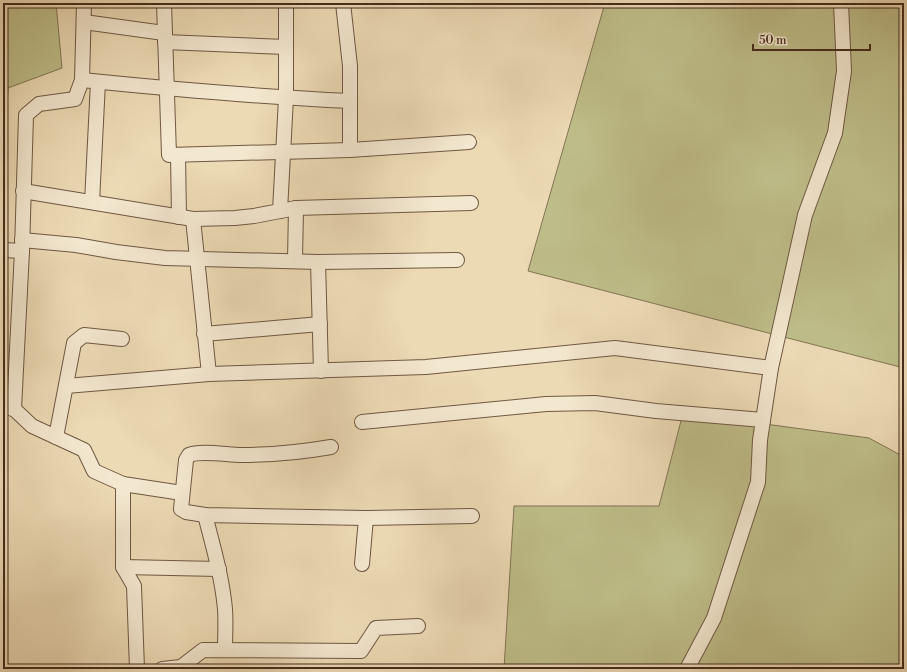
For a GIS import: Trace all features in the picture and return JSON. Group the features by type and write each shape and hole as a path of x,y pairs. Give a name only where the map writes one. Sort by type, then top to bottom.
{"street":[{"path":"84,3 82,80 75,99 39,104 26,115 22,246 8,408 32,426 84,450 94,471 123,484 182,493"},
{"path":"164,3 169,155 283,153 469,142"},
{"path":"280,211 286,98 286,3"},
{"path":"343,3 350,66 350,150"},
{"path":"687,669 714,618 758,482 760,440 771,368 805,215 835,133 844,76 841,3"},
{"path":"84,22 165,38 286,47"},
{"path":"82,80 286,98 350,101"},
{"path":"92,202 98,82"},
{"path":"178,155 186,218 196,259 209,374"},
{"path":"23,191 186,218 235,218 296,208 471,203"},
{"path":"295,261 296,208"},
{"path":"3,250 22,246 76,245 140,256 196,259 318,262 456,260"},
{"path":"318,262 321,371"},
{"path":"204,334 320,324"},
{"path":"56,437 74,342 84,335 122,339"},
{"path":"66,386 209,374 426,367 614,348 771,368"},
{"path":"362,422 546,404 595,403 656,411 763,420"},
{"path":"331,447 310,451 242,455 189,455 186,460 182,493 181,506 183,511 205,515 366,518 472,516"},
{"path":"123,484 123,567 134,586 137,669"},
{"path":"205,515 219,569 225,611 225,650"},
{"path":"362,564 366,518"},
{"path":"123,567 219,569"},
{"path":"162,669 181,667 203,650 361,651 376,628 418,626"}],"shaded area":[{"path":"3,3 56,3 62,68 8,88 3,157"},
{"path":"605,3 904,3 904,368 528,271"},
{"path":"683,413 869,438 904,457 904,669 504,669 514,506 659,506"}]}
